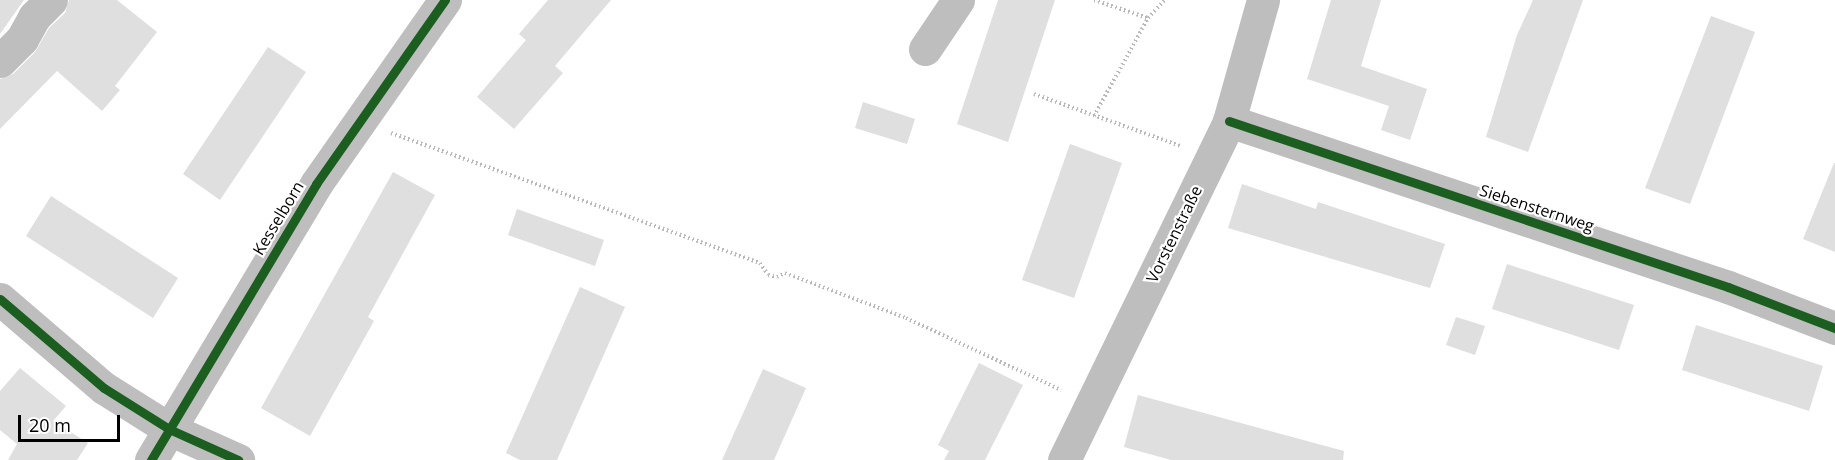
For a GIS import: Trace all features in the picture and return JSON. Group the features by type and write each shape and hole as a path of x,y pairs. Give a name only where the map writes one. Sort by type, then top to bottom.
{"street":[{"path":"0,61 22,39 34,17 51,0"},
{"name":"Kesselborn","path":"151,460 357,121 445,0"},
{"path":"925,49 958,0"},
{"name":"Vorstenstraße","path":"1064,460 1229,121 1263,0"},
{"name":"Siebensternweg","path":"1229,121 1728,287 1835,328"},
{"path":"0,299 104,388 169,429 238,460"}],"path":[{"path":"1094,0 1148,18"},
{"path":"1094,116 1148,18 1165,0"},
{"path":"1034,94 1190,149"},
{"path":"357,121 760,263 768,275 777,277 785,273 906,318 1091,405"}],"building":[{"path":"0,0 24,0 0,34"},
{"path":"69,0 117,0 157,32 115,86 120,90 102,111 57,71 0,129 0,79 13,74 35,52 49,28 65,13"},
{"path":"548,0 611,0 555,66 563,73 514,129 477,97 526,40 519,34"},
{"path":"998,0 1055,0 1008,142 957,124"},
{"path":"1331,0 1381,0 1361,66 1427,89 1410,140 1381,130 1389,106 1307,79"},
{"path":"1533,0 1583,0 1528,152 1486,137 1517,35"},
{"path":"1711,16 1755,32 1690,204 1645,188"},
{"path":"268,47 306,72 220,200 183,174"},
{"path":"863,102 915,119 907,144 855,128"},
{"path":"1070,144 1122,163 1074,298 1022,280"},
{"path":"1835,163 1835,252 1803,239"},
{"path":"393,172 435,195 368,317 374,321 310,436 261,408"},
{"path":"1242,184 1316,209 1318,202 1445,244 1430,288 1228,228"},
{"path":"51,196 178,278 153,318 26,236"},
{"path":"517,209 604,240 595,266 508,235"},
{"path":"1507,264 1634,305 1619,350 1492,309"},
{"path":"580,287 625,307 557,460 520,460 506,453"},
{"path":"1456,317 1485,326 1475,355 1446,345"},
{"path":"1696,325 1823,366 1809,411 1682,370"},
{"path":"979,363 1023,385 985,460 944,460 949,451 938,445"},
{"path":"20,368 66,406 53,421 88,443 77,460 8,460 17,444 0,430 0,391"},
{"path":"763,369 806,388 774,460 722,460"},
{"path":"1138,395 1344,451 1343,460 1171,460 1124,447"}],"cycle path":[{"path":"151,460 316,184 445,0"},
{"path":"1229,121 1728,287 1835,328"},
{"path":"0,299 104,388 169,429 238,460"}]}
